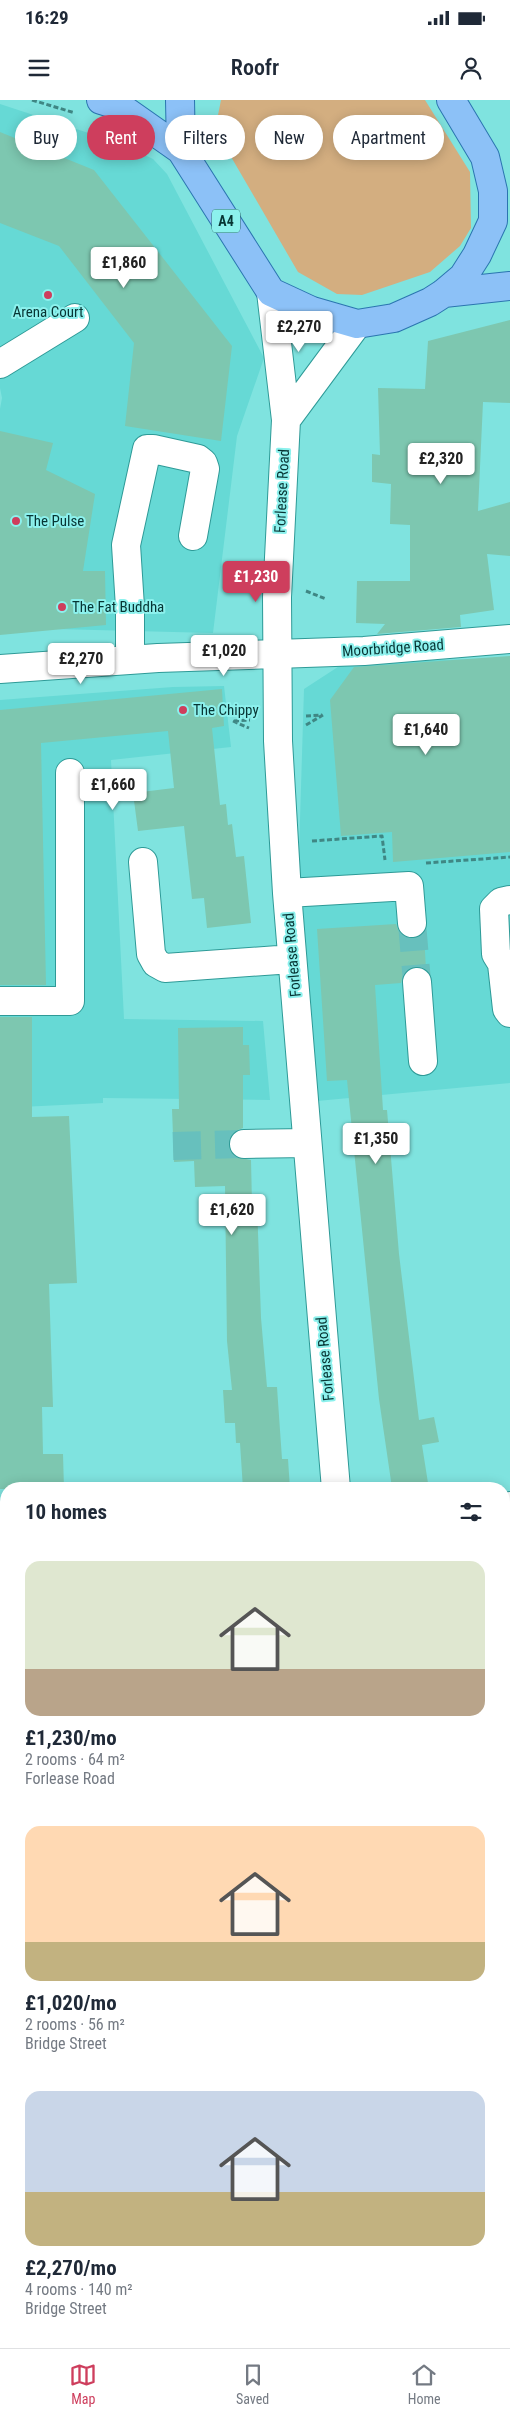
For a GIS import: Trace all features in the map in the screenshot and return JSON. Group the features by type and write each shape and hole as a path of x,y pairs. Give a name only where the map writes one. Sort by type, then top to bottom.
{"main road":[{"path":"180,100 180,115"},
{"path":"451,100 485,156 510,178"},
{"name":"A4","path":"92,108 117,105 165,139"},
{"path":"271,292 312,311 357,324 394,318 430,302 463,277 477,255 493,221 493,191 485,156"},
{"name":"A4","path":"187,160 271,292"},
{"path":"444,293 510,286"}],"street":[{"name":"Forlease Road","path":"271,292 286,420 277,597 277,726 286,893 335,1482"},
{"path":"0,364 75,318"},
{"path":"286,420 357,324"},
{"path":"130,660 130,607 126,545 147,449 162,451 203,463 204,469 193,536"},
{"name":"Moorbridge Road","path":"0,669 130,660 364,651 510,638"},
{"path":"0,1001 70,1001 70,773"},
{"path":"143,862 151,954 156,963 165,968 292,959"},
{"path":"286,893 409,886 412,923"},
{"path":"510,900 501,902 494,909 496,954 506,966 506,1009 510,1013"},
{"path":"417,982 423,1061"},
{"path":"244,1144 307,1143"}],"path":[{"path":"32,100 92,108"},
{"path":"326,840 382,836 386,866"},
{"path":"424,863 510,857"}],"shaded area":[{"path":"221,100 425,100 434,115 333,115 333,160 444,160 444,130 470,172 471,228 460,246 430,272 362,295 337,294 298,272 233,160 245,160 245,115 218,115"},
{"path":"0,104 34,115 15,115 15,160 77,160 77,129 87,133 87,160 154,160 167,174 264,358 237,436 213,633 16,628 0,631 0,409 2,398 0,388"},
{"path":"510,658 510,1083 317,1101 299,853 304,689 344,663"},
{"path":"224,686 231,747 111,760 124,1019 263,1021 270,1100 103,1098 103,1103 0,1108 0,700 173,687"}],"building":[{"path":"0,132 15,138 15,160 69,160 94,170 232,346 221,441 125,426 134,343 59,246 0,223"},
{"path":"510,320 510,403 483,402 478,511 510,502 510,556 487,554 494,610 460,615 461,627 377,634 385,624 356,623 357,581 410,581 410,525 390,524 391,484 372,482 372,454 380,455 378,388 425,389 428,341"},
{"path":"0,431 53,443 46,470 95,494 83,571 105,571 106,625 0,635"},
{"path":"510,656 510,852 393,862 392,832 341,836 330,700 354,667"},
{"path":"222,689 224,726 212,728 220,805 226,804 228,825 232,824 236,857 244,856 251,923 207,928 204,898 192,899 184,826 138,831 133,793 174,788 168,731 41,743 46,985 0,985 0,710"},
{"path":"396,924 399,932 406,937 414,938 424,932 426,970 415,967 409,969 403,975 401,983 375,985 383,1110 387,1110 399,1254 419,1420 434,1417 439,1442 422,1445 428,1482 391,1482 379,1399 347,1080 327,1081 317,929"},
{"path":"0,1017 32,1017 32,1117 69,1116 77,1283 49,1284 53,1407 42,1407 43,1454 63,1454 64,1482 0,1482"},
{"path":"243,1027 243,1045 249,1045 250,1075 243,1075 243,1128 231,1136 228,1145 236,1157 251,1160 252,1204 257,1204 261,1318 267,1387 277,1387 282,1459 288,1459 290,1482 243,1482 240,1443 236,1443 235,1423 225,1423 223,1390 232,1390 227,1341 225,1186 195,1187 194,1161 174,1162 172,1109 179,1109 178,1028"}],"tunnel":[{"path":"412,923 417,982"},
{"path":"173,1146 244,1144"}],"place":[{"name":"Arena Court","path":"48,295"},
{"name":"The Pulse","path":"16,521"},
{"name":"The Fat Buddha","path":"62,607"},
{"name":"The Chippy","path":"183,710"}]}
